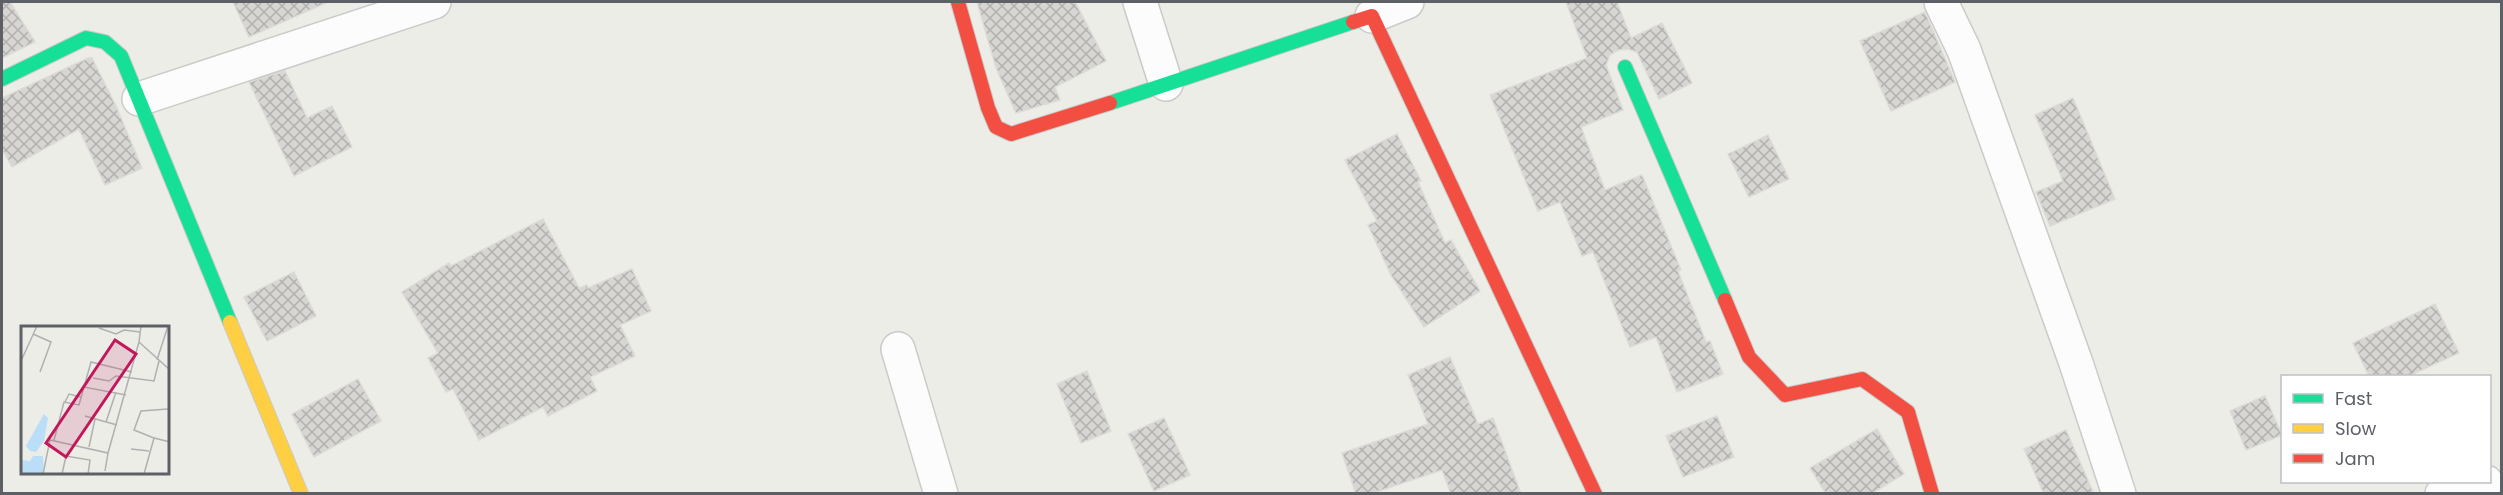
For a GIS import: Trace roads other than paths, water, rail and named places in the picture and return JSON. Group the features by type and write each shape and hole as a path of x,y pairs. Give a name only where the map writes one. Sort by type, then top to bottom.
{"street":[{"path":"140,99 434,2"},
{"path":"958,2 988,108 996,127 1011,134 1372,16 1407,2"},
{"path":"1140,2 1166,84"},
{"path":"1941,2 1972,72 2076,363 2119,494"},
{"path":"1372,16 1595,494"},
{"path":"2,79 86,38 105,42 121,56 301,494"},
{"path":"1625,67 1749,357 1785,395 1862,379 1908,412 1932,494"},
{"path":"898,349 942,494"},
{"path":"2442,494 2481,483"}]}
